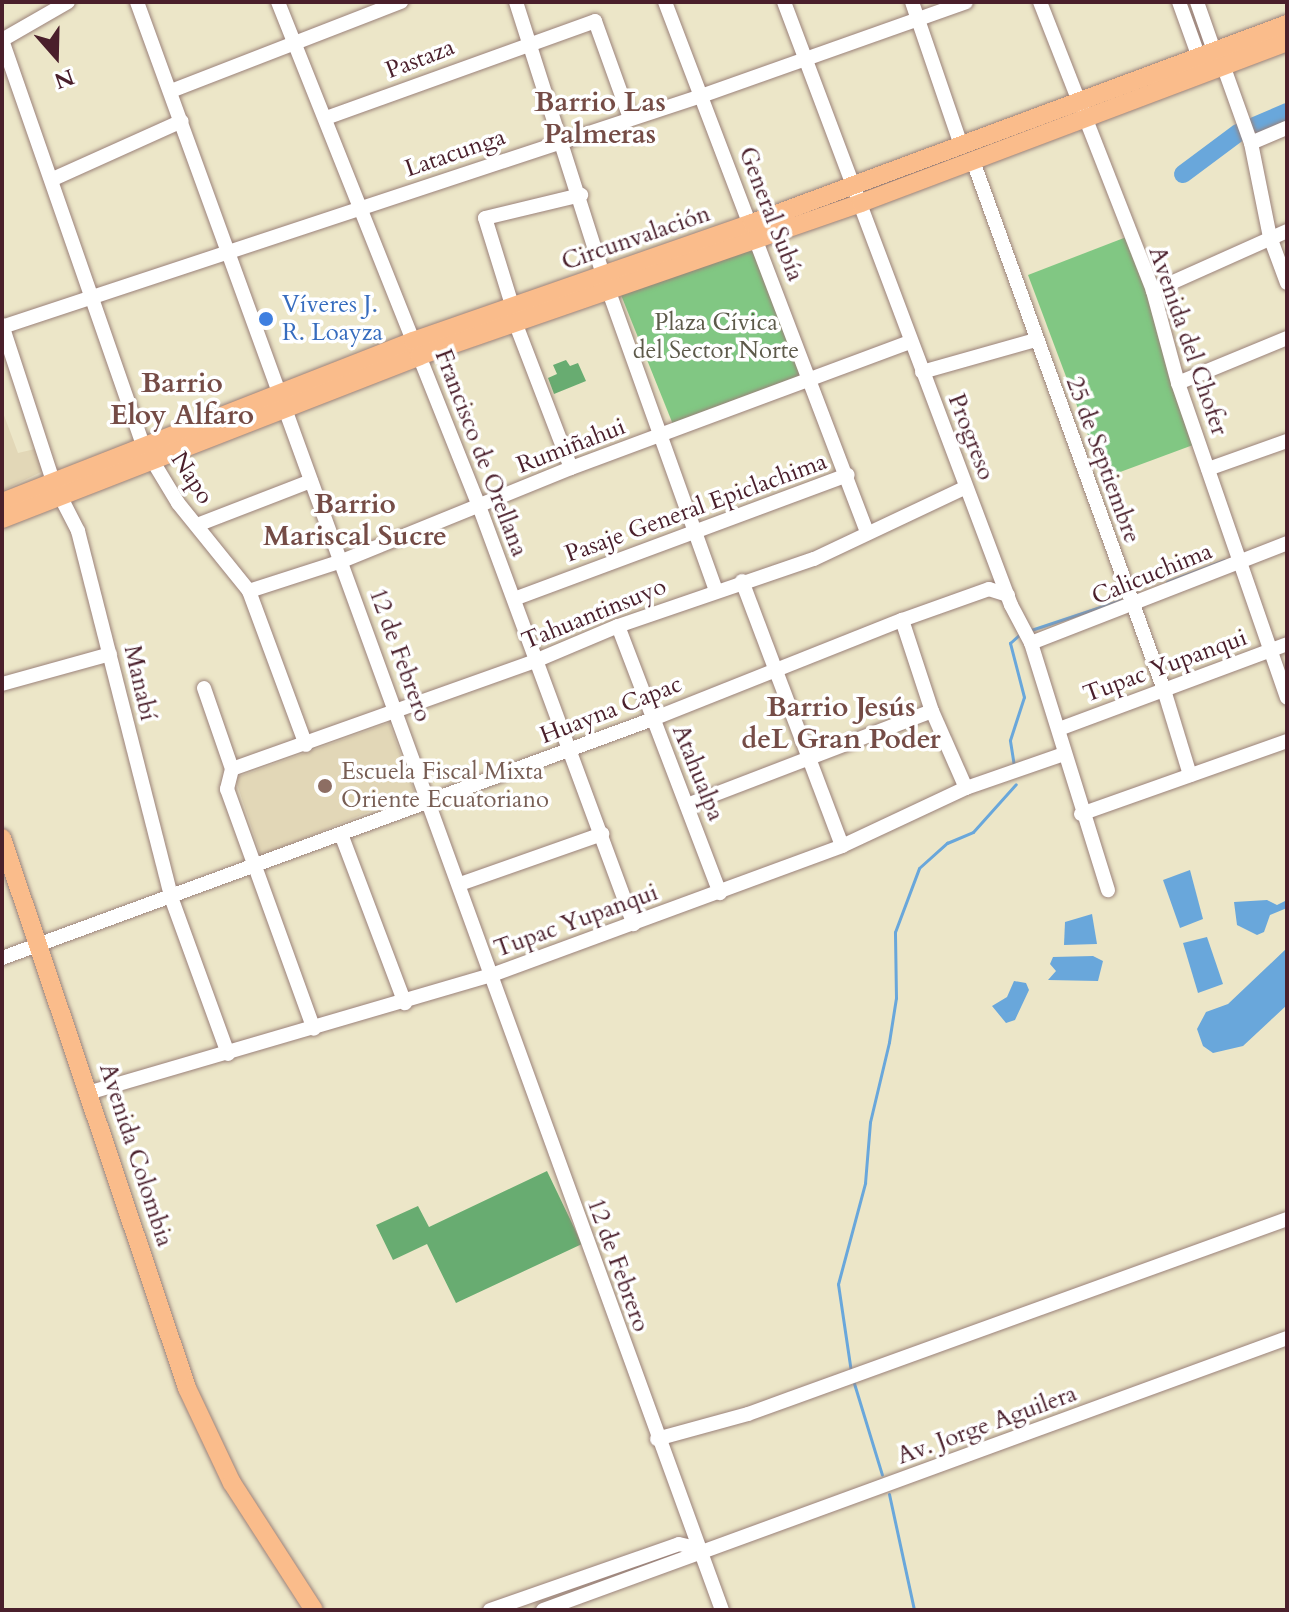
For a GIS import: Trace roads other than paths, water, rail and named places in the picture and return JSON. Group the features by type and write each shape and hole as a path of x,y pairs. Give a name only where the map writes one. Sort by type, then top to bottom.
{"main road":[{"name":"Circunvalación","path":"1212,63 1287,24"},
{"name":"Circunvalación","path":"755,232 854,185 961,145 1080,110 1212,63 1287,42"},
{"name":"Circunvalación","path":"2,519 59,489 282,399 514,313 755,232 861,203 973,161 1080,110"},
{"name":"Circunvalación","path":"2,502 59,489"},
{"name":"Avenida Colombia","path":"2,838 91,1092 187,1388 232,1483 314,1610"}],"street":[{"path":"2,40 68,2"},
{"name":"12 de Febrero","path":"137,2 460,884 657,1439 722,1610"},
{"name":"Francisco de Orellana","path":"278,2 479,506 535,661 572,749 634,924"},
{"path":"171,91 401,2"},
{"path":"516,2 581,195 606,283 716,590"},
{"name":"General Subía","path":"665,2 848,475 867,532"},
{"name":"Progreso","path":"784,2 910,342 1008,595 1031,643 1059,729 1081,814 1108,890"},
{"path":"912,2 961,145"},
{"name":"Latacunga","path":"2,327 229,249 701,96 966,2"},
{"name":"Avenida del Chofer","path":"1040,2 1153,291 1178,383 1287,698"},
{"path":"1179,2 1251,143 1270,237 1287,283"},
{"path":"1197,2 1212,63"},
{"name":"Pastaza","path":"326,118 530,41 587,23 600,25 630,118"},
{"name":"Napo","path":"2,40 149,452 197,525 249,591 306,745"},
{"path":"53,179 182,121"},
{"path":"1251,143 1287,128"},
{"name":"25 de Septiembre","path":"973,161 1130,608 1164,690 1190,775"},
{"path":"571,468 514,313 485,218 581,195"},
{"path":"1153,291 1287,231"},
{"name":"Manabí","path":"2,327 59,489 110,654 171,897 228,1054"},
{"path":"1178,383 1287,338"},
{"path":"922,372 1035,340"},
{"name":"Rumiñahui","path":"249,591 342,561 571,468 910,342"},
{"path":"1208,469 1287,441"},
{"name":"Pasaje General Epiclachima","path":"514,599 848,475"},
{"path":"197,525 311,481"},
{"name":"Tahuantinsuyo","path":"232,769 535,661 716,590 828,554 867,532 966,487"},
{"name":"Calicuchima","path":"1031,643 1130,608 1287,543"},
{"path":"998,567 989,589 1008,595"},
{"path":"742,581 842,846"},
{"name":"Huayna Capac","path":"2,958 653,719 902,620 989,589"},
{"path":"902,620 932,711 966,788"},
{"name":"Atahualpa","path":"618,626 720,893"},
{"name":"Tupac Yupanqui","path":"1059,729 1287,644"},
{"path":"2,684 110,654"},
{"path":"204,688 232,769 227,789 314,1029"},
{"path":"687,805 932,711"},
{"path":"1081,814 1287,741"},
{"name":"Tupac Yupanqui","path":"91,1092 405,1003 492,975 842,846 966,788 1064,754"},
{"path":"341,834 405,1003"},
{"path":"460,884 602,834"},
{"path":"657,1439 748,1414 1287,1219"},
{"name":"Av. Jorge Aguilera","path":"543,1610 700,1549 1287,1338"},
{"name":"Av. Jorge Aguilera","path":"490,1610 679,1544 700,1549"}],"water":[{"path":"1190,870 1203,919 1180,928 1163,880"},
{"path":"1267,900 1277,905 1287,900 1287,908 1270,915 1264,932 1257,935 1237,925 1234,902"},
{"path":"1092,914 1097,944 1064,945 1065,922"},
{"path":"1207,937 1223,984 1198,993 1183,943"},
{"path":"1287,948 1287,1005 1243,1046 1213,1053 1203,1046 1197,1029 1206,1012 1228,1004"},
{"path":"1093,956 1103,961 1098,981 1048,980 1056,971 1050,964 1053,957"},
{"path":"1014,981 1026,983 1029,990 1015,1020 1006,1023 992,1006 1007,997"}],"waterway":[{"path":"1252,127 1287,112"},
{"path":"1183,174 1238,133"},
{"path":"1167,582 1224,560"},
{"path":"1031,630 1121,600"},
{"path":"1014,766 1010,740 1024,697 1010,643 1020,634"},
{"path":"851,1372 838,1284 865,1183 870,1122 889,1042 896,998 895,932 919,868 947,843 973,832 1016,784"},
{"path":"853,1380 882,1475"},
{"path":"889,1494 914,1610"}],"place":[{"name":"Víveres J. R. Loayza","path":"266,319"},
{"name":"Escuela Fiscal Mixta Oriente Ecuatoriano","path":"325,786"}],"district":[{"name":"Barrio Las Palmeras","path":"600,118"},
{"name":"Barrio Eloy Alfaro","path":"182,399"},
{"name":"Barrio Mariscal Sucre","path":"355,520"},
{"name":"Barrio Jesús deL Gran Poder","path":"841,723"}],"park label":[{"name":"Plaza Cívica del Sector Norte","path":"716,337"}]}
